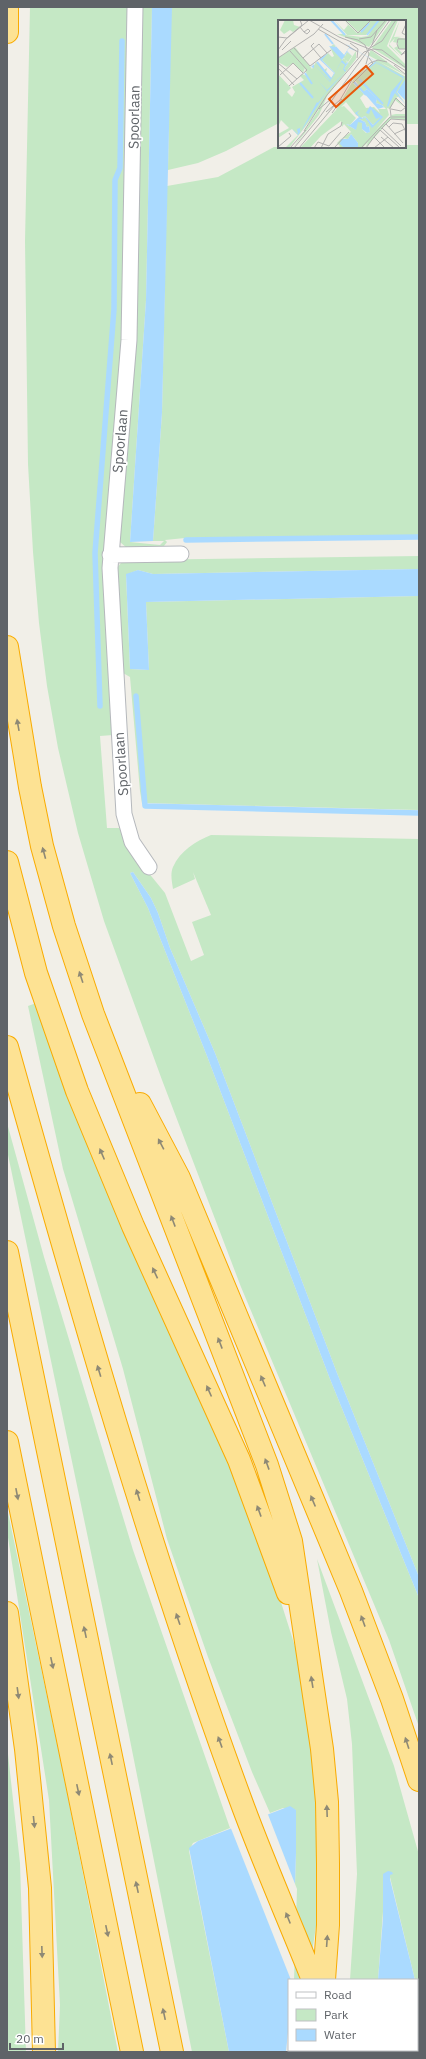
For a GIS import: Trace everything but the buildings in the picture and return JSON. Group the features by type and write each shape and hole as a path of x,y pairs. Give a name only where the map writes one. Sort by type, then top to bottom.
{"highway":[{"path":"7,7 7,32"},
{"path":"7,647 16,712 42,846 64,926 93,1014 267,1465 291,1541 316,1708 327,1802 328,1895 324,1979"},
{"path":"7,862 36,973 77,1092 133,1226 240,1460 273,1548 306,1647"},
{"path":"93,1014 179,1178 362,1617 419,1780"},
{"path":"7,1032 14,1070"},
{"path":"7,1047 69,1267 164,1578 233,1778 313,1979"},
{"path":"7,1252 172,2052"},
{"path":"7,1442 132,2052"},
{"path":"7,1613 26,1749 40,1888 44,2052"}],"street":[{"name":"Spoorlaan","path":"135,7 129,340 110,555 110,582 124,814 132,842 149,867"},
{"path":"110,555 181,554"}],"green space":[{"path":"30,7 129,7 123,324 103,582 113,735 100,736 107,828 119,828 139,861 165,893 191,961 204,955 192,922 211,915 193,872 195,879 173,889 172,872 176,861 184,851 200,840 211,835 419,839 419,1577 337,1373 215,1053 170,948 158,913 151,898 133,872 130,873 148,908 207,1056 330,1379 419,1598 419,1727 389,1640 241,1287 162,1080 104,921 78,833 58,748 47,686 39,623 28,464 25,241"},
{"path":"142,7 152,7 146,300 130,542 160,545 164,541 153,541 162,413 167,186 218,177 274,147 406,148 406,145 419,145 419,535 185,538 165,540 167,542 161,550 128,549 120,542"},
{"path":"171,7 419,7 419,124 406,124 406,20 278,20 278,124 226,151 198,163 168,170"},
{"path":"419,556 419,569 153,574 138,570 126,575 130,669 149,670 146,602 419,596 419,810 142,803 130,677 123,673 117,568 121,563 132,560"},
{"path":"39,1002 234,1469 272,1574 306,1681 319,1806 321,1892 308,1979 292,1979 296,1810 283,1808 270,1813 252,1772 208,1657 167,1539 123,1369 63,1169 28,1006"},
{"path":"7,1123 44,1257 133,1550 230,1828 193,1843 189,1851 229,2052 192,2052 128,1730 7,1150"},
{"path":"7,1508 62,1767 118,2052 58,2052 60,2005 49,1800 7,1531"},
{"path":"317,1559 394,1766 419,1855 419,2003 418,1979 415,1979 389,1873 384,1898 378,1979 350,1979 357,1874 352,1744 347,1699 331,1632"},
{"path":"7,1745 20,1863 26,2052 7,2052"}],"water":[{"path":"152,7 172,7 162,413 153,541 130,542 146,300"},
{"path":"419,569 419,596 146,602 149,670 130,669 126,574 138,570 153,574"},
{"path":"133,872 151,898 158,913 170,948 215,1053 337,1373 419,1577 419,1598 330,1379 207,1056 148,908 130,873"},
{"path":"290,1806 296,1810 292,1979 288,1979 288,2032 286,2052 229,2052 189,1848 198,1841"},
{"path":"388,1871 392,1872 393,1874 390,1875 390,1879 415,1979 378,1979 383,1918 383,1874"},
{"path":"418,1998 419,2052 368,2052 418,2051"}],"pier":[{"path":"267,1812 297,1889 294,1979 291,1979 230,1826"}],"waterway":[{"path":"100,706 95,553 114,309 115,180 120,168 122,41"},
{"path":"186,540 419,537"},
{"path":"136,696 145,806 419,813"}]}
